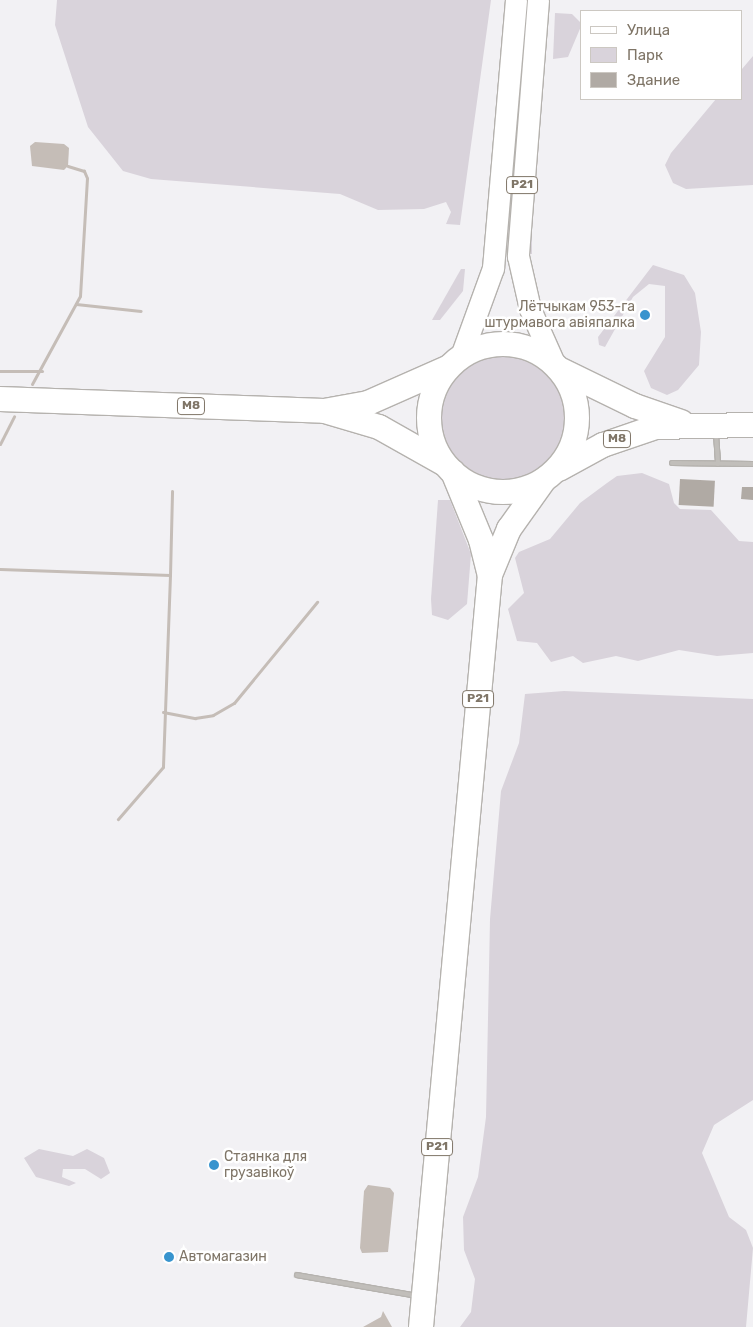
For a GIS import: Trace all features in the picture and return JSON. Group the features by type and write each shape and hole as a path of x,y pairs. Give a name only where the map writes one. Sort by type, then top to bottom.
{"highway":[{"name":"М8","path":"0,399 324,411 368,403 454,362 502,343 522,345 556,366 636,406 686,423"},
{"path":"449,468 436,450 428,419 436,386 454,362"},
{"path":"549,476 572,445 577,420 574,396 556,366"},
{"name":"М8","path":"324,411 379,427 449,468 495,492 526,488 625,436 686,423 753,424"},
{"name":"Р21","path":"449,468 481,540 490,576"},
{"name":"Р21","path":"421,1327 490,576 509,529 549,476"}],"main road":[{"name":"Р21","path":"454,362 493,268 516,0"},
{"name":"Р21","path":"538,0 518,256 528,302 556,366"}],"lane":[{"path":"715,424 718,464"},
{"path":"672,463 753,464"},
{"path":"297,1275 424,1297"}],"green space":[{"path":"57,0 491,0 460,225 446,224 451,212 446,202 424,209 378,210 340,194 151,179 123,171 88,127 55,25"},
{"path":"524,0 532,0 532,254 524,254"},
{"path":"555,13 572,14 580,22 580,29 568,57 553,59"},
{"path":"753,56 753,185 686,189 673,183 665,165 671,153 715,100 743,100 743,68"},
{"path":"653,265 684,275 695,293 701,332 699,365 678,390 667,395 651,388 644,371 665,337 665,286 649,284 633,297 605,347 599,345 598,337"},
{"path":"461,269 465,269 463,291 440,320 432,320"},
{"path":"504,349 530,354 541,360 551,369 560,379 566,390 571,416 566,442 560,453 551,463 541,472 530,478 504,483 478,478 467,472 457,463 448,453 442,442 437,416 442,390 448,379 457,369 467,360 478,354"},
{"path":"642,473 669,484 674,503 680,509 711,510 739,541 753,542 753,653 717,656 679,650 638,661 616,656 583,663 573,656 551,662 537,643 517,641 508,609 524,593 515,558 519,552 550,539 580,503 617,476"},
{"path":"438,500 450,500 471,554 467,604 448,620 432,615 431,599"},
{"path":"564,691 753,699 753,1100 714,1125 702,1153 729,1217 746,1230 753,1248 746,1327 460,1327 471,1312 475,1279 464,1250 463,1217 478,1177 486,1117 490,919 501,791 519,743 525,694"},
{"path":"39,1149 73,1156 87,1149 104,1158 110,1173 101,1179 85,1169 63,1169 62,1177 76,1183 69,1186 36,1177 24,1158"}],"shaded area":[{"path":"35,142 64,144 69,148 68,166 64,170 32,166 30,146"},
{"path":"368,1185 390,1188 394,1193 388,1252 362,1253 360,1248 364,1191"},
{"path":"383,1311 392,1327 363,1327 381,1317"}],"building":[{"path":"680,479 715,481 714,507 679,505"},
{"path":"742,487 753,487 753,500 741,499"}],"waterway":[{"path":"32,384 80,296 87,178 84,171 68,166"},
{"path":"76,304 141,311"},
{"path":"0,371 42,371"},
{"path":"0,444 14,416"},
{"path":"170,575 172,491"},
{"path":"0,569 170,575 163,767 118,819"},
{"path":"163,712 195,718 213,715 234,703 317,602"}],"place":[{"name":"Лётчыкам 953-га штурмавога авіяпалка","path":"645,315"},
{"name":"Стаянка для грузавікоў","path":"214,1165"},
{"name":"Автомагазин","path":"169,1257"}]}
